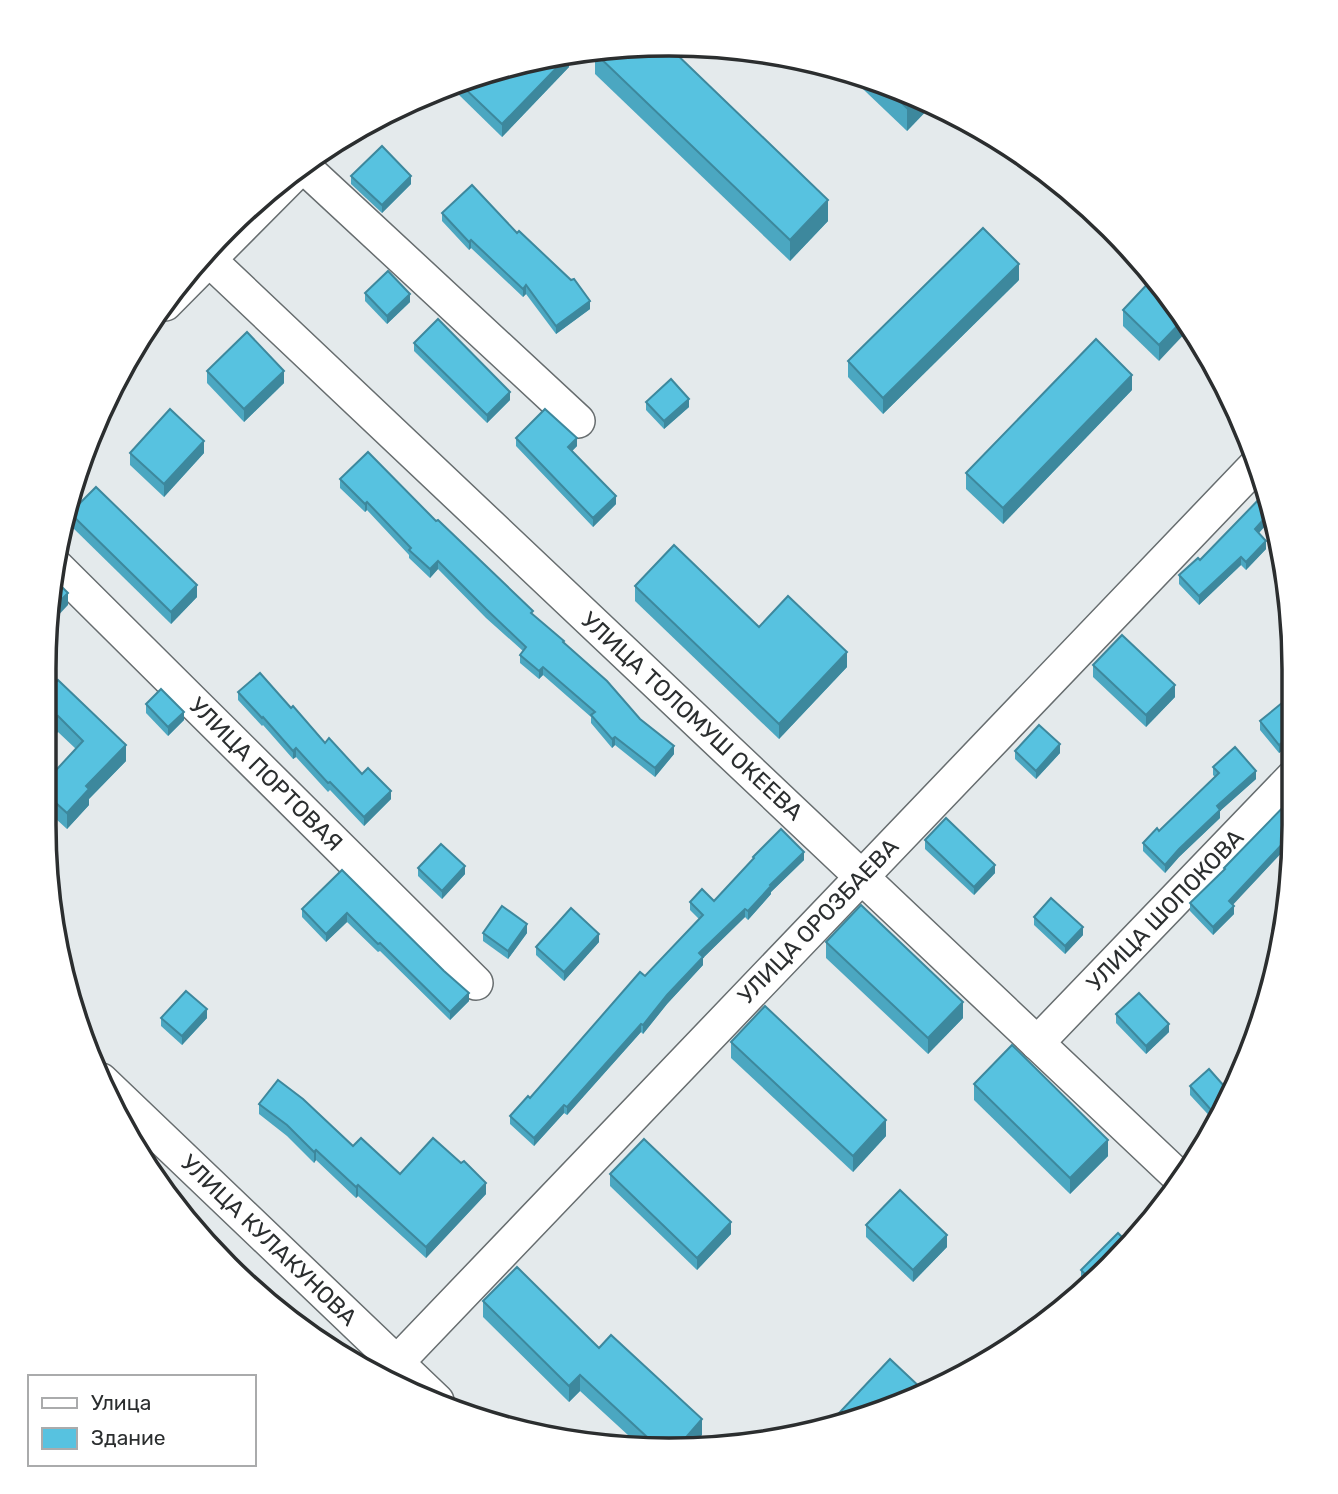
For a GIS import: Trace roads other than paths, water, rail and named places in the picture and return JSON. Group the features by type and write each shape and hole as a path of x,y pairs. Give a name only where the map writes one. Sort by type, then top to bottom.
{"street":[{"path":"312,171 578,421"},
{"name":"УЛИЦА ТОЛОМУШ ОКЕЕВА","path":"211,262 1174,1173"},
{"name":"УЛИЦА ОРОЗБАЕВА","path":"389,1371 1249,472"},
{"name":"УЛИЦА ПОРТОВАЯ","path":"64,574 477,983"},
{"name":"УЛИЦА ШОПОКОВА","path":"1037,1043 1282,788"},
{"name":"УЛИЦА КУЛАКУНОВА","path":"122,1101 387,1369"}]}
